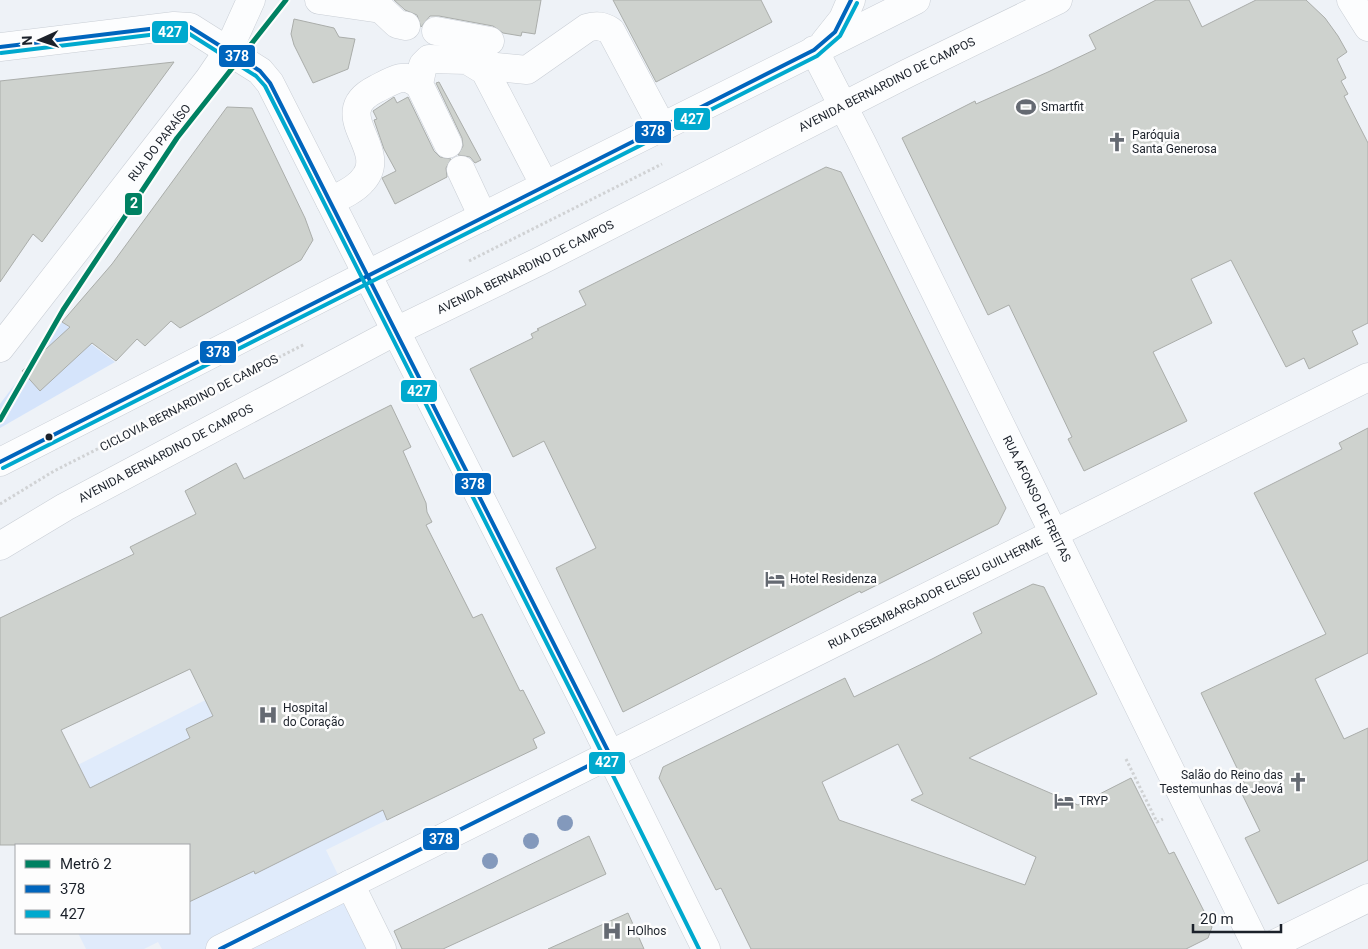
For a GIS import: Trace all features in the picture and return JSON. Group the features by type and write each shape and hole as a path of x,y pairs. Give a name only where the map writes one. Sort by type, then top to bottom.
{"street":[{"name":"RUA DO PARAÍSO","path":"0,348 209,79 228,50 251,0"},
{"path":"319,0 381,9 397,24 406,26"},
{"path":"814,50 835,32 851,0"},
{"path":"0,462 366,275 916,0"},
{"name":"AVENIDA BERNARDINO DE CAMPOS","path":"0,546 65,507 396,331 540,261 844,106 1058,0"},
{"path":"1351,0 1368,27"},
{"path":"0,47 174,26 190,28 260,71 270,83 706,949"},
{"path":"478,65 527,70 587,28 596,26 611,31 662,127"},
{"path":"436,31 490,41"},
{"name":"RUA AFONSO DE FREITAS","path":"814,50 844,106 1258,949"},
{"path":"419,84 423,65 430,59 468,60 478,65 485,71 545,186"},
{"path":"330,201 363,180 370,168 370,154 356,121 356,109 363,96 401,78 408,78 419,84 448,144"},
{"path":"461,170 484,217"},
{"name":"RUA DESEMBARGADOR ELISEU GUILHERME","path":"220,949 1368,378"},
{"path":"350,884 382,949"},
{"path":"1264,949 1368,898"}],"path":[{"name":"CICLOVIA BERNARDINO DE CAMPOS","path":"0,504 54,471 310,341"},
{"path":"1126,759 1157,822 1170,815"}],"shaded area":[{"path":"62,322 115,362 0,428 0,404"},
{"name":"Hospital do Coração","path":"236,463 265,519 510,696 523,690 545,733 387,820 326,850 374,949 162,949 158,942 144,949 86,949 78,934 190,934 190,844 35,844 13,798 270,667 185,491"}],"building":[{"path":"394,0 541,0 535,34 522,32 521,36 503,33 493,26 439,16 430,16 421,27 417,15 405,10"},
{"path":"613,0 761,0 772,22 656,82"},
{"path":"1156,0 1189,0 1202,27 1256,0 1306,0 1325,18 1338,36 1347,52 1337,59 1346,78 1341,81 1348,94 1344,96 1368,143 1368,323 1352,331 1358,344 1309,369 1304,358 1286,367 1231,260 1191,279 1212,323 1153,352 1187,421 1084,471 1068,439 1072,437 1009,305 988,315 902,138 975,101 976,104 1096,49 1089,35"},
{"path":"294,19 334,28 339,37 355,39 348,69 313,83 294,45 291,34"},
{"path":"174,62 42,242 33,234 0,282 0,81"},
{"path":"439,82 481,160 475,163 470,157 458,155 463,146 462,138 436,83"},
{"path":"394,97 397,103 408,97 434,151 440,157 451,159 446,168 447,177 395,204 382,178 396,171 384,149 374,120 377,119 373,111"},
{"path":"227,107 252,108 305,218 313,240 301,260 180,328 171,321 145,346 137,339 116,361 92,343 40,391 22,371 70,327 62,322 112,264"},
{"path":"826,167 841,172 1006,508 998,524 861,593 860,591 623,712 556,568 596,548 544,441 513,457 470,369 533,338 531,334 539,330 537,329 586,305 579,291"},
{"path":"391,405 411,447 403,451 426,503 427,512 432,522 426,525 473,618 482,614 520,691 523,690 545,733 533,739 537,748 387,820 383,810 255,874 254,871 190,902 190,844 0,845 0,618 134,554 130,547 196,514 185,491 236,463 244,479","holes":["190,669 213,716 186,729 190,738 90,788 61,730"]},
{"path":"1368,428 1368,653 1315,679 1344,739 1368,728 1368,860 1278,904 1245,838 1260,831 1242,794 1248,791 1201,693 1326,634 1254,493 1342,449 1339,443"},
{"path":"1033,584 1044,587 1097,694 969,758 1078,805 1131,778 1169,854 1174,852 1212,927 1208,938 1186,949 751,949 721,888 716,890 659,778 663,767 845,678 854,697 932,659 982,633 973,613","holes":["898,744 923,794 911,800 1036,857 1025,885 839,820 822,782"]},
{"path":"589,836 606,874 443,949 402,949 394,931"},
{"name":"HOlhos","path":"628,913 644,949 548,949"}],"metro line":[{"name":"2","path":"0,420 63,310 177,138 286,0"}],"transit line":[{"name":"378","path":"0,462 814,50 835,32 851,0"},
{"name":"427","path":"3,468 817,56 840,36 857,3"},
{"name":"378","path":"0,47 174,26 190,27 260,71 270,83 610,755 220,949"},
{"name":"427","path":"1,53 174,32 188,33 256,76 265,86 581,711 699,949"}],"place":[{"name":"Smartfit","path":"1026,107"},
{"name":"Paróquia Santa Generosa","path":"1117,142"},
{"name":"Hotel Residenza","path":"775,579"},
{"name":"Hospital do Coração","path":"268,715"},
{"name":"Salão do Reino das Testemunhas de Jeová","path":"1298,782"},
{"name":"TRYP","path":"1064,801"},
{"name":"HOlhos","path":"612,931"}]}
